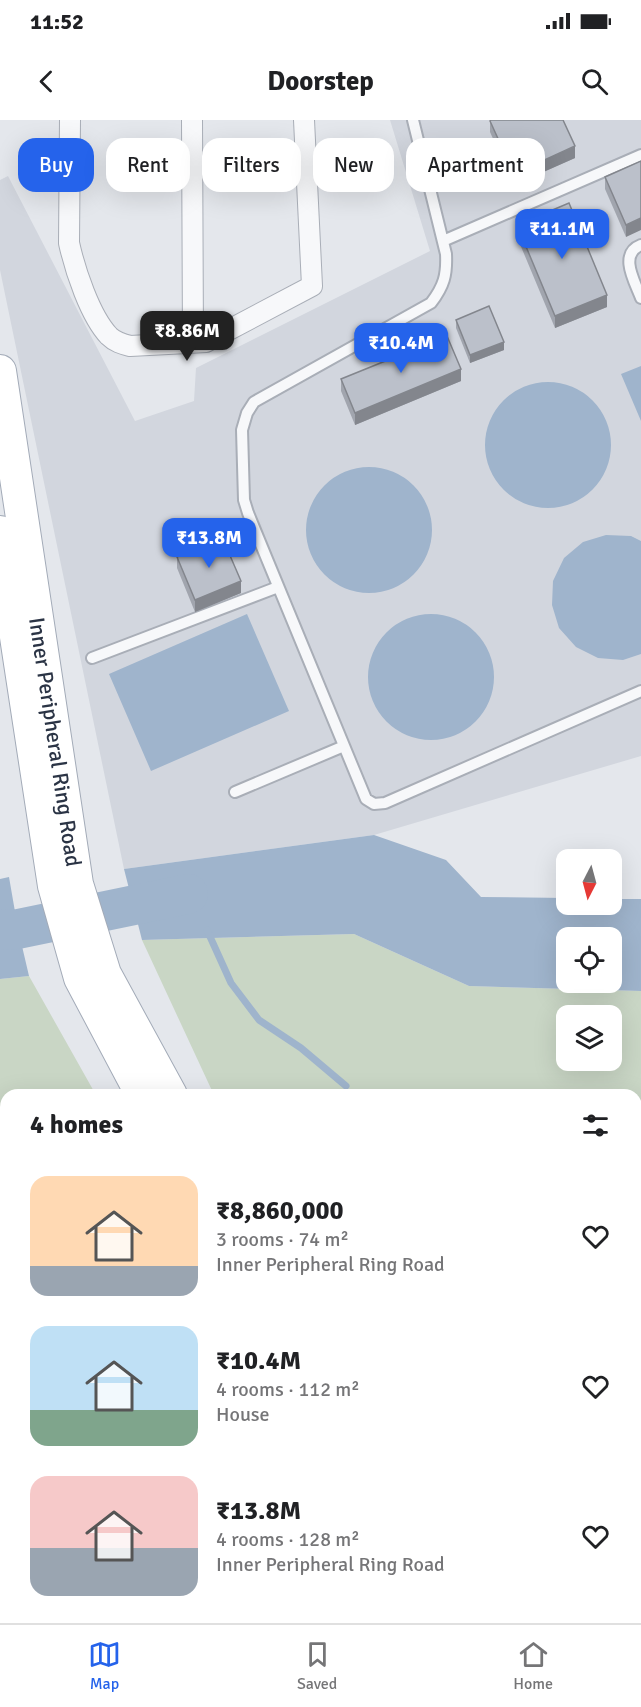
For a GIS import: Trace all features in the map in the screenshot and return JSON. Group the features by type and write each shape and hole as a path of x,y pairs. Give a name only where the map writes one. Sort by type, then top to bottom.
{"main road":[{"name":"Inner Peripheral Ring Road","path":"0,371 65,885"},
{"name":"Inner Peripheral Ring Road","path":"0,532 65,885 92,976 139,1089"},
{"name":"Inner Peripheral Ring Road","path":"92,976 167,1089"}],"street":[{"path":"70,120 69,243 80,282 98,319 109,336 121,344 130,346 206,342 312,286 304,120"},
{"path":"192,120 193,342"}],"lane":[{"path":"413,120 446,254 446,276 441,290 431,303 254,402 247,413 242,429 244,500 278,586 366,799 374,804 385,803 641,691"},
{"path":"443,241 641,155"},
{"path":"641,245 633,250 629,261 629,267 641,298"},
{"path":"92,658 278,586"},
{"path":"235,792 344,746"}],"shaded area":[{"path":"390,120 641,120 641,756 374,835 124,869 0,270 0,180 8,176 135,421 194,401 196,368 430,251 412,192 545,192 545,138 406,138 406,172"}],"green space":[{"path":"354,934 469,986 556,989 556,993 641,991 641,1089 211,1089 142,940"},
{"path":"29,976 93,1089 0,1089 0,979"}],"water":[{"path":"641,366 641,421 621,374"},
{"path":"548,382 572,387 592,401 606,421 611,445 606,469 592,489 572,503 548,508 524,503 504,489 490,469 485,445 490,421 504,401 524,387"},
{"path":"369,467 393,472 413,486 427,506 432,530 427,554 413,574 393,588 369,593 345,588 325,574 311,554 306,530 311,506 325,486 345,472"},
{"path":"606,535 631,536 641,541 641,654 623,660 598,658 576,647 559,628 552,605 553,581 564,558 583,542"},
{"path":"247,614 289,711 151,771 109,674"},
{"path":"431,614 455,619 475,633 489,653 494,677 489,701 475,721 455,735 431,740 407,735 387,721 373,701 368,677 373,653 387,633 407,619"},
{"path":"374,835 446,860 481,897 556,898 556,915 622,915 622,899 641,899 641,991 622,990 622,927 556,927 556,989 469,986 354,934 142,940 124,869"},
{"path":"9,877 29,976 0,979 0,879"}],"building":[{"path":"563,120 575,146 545,160 545,138 498,138 490,121"},
{"path":"641,161 641,218 626,225 605,177"},
{"path":"569,203 607,295 555,316 517,225"},
{"path":"489,306 504,342 470,355 456,320"},
{"path":"447,336 461,369 355,413 341,379"},
{"path":"222,537 241,581 195,600 177,557"}],"waterway":[{"path":"0,930 18,929 188,894"},
{"path":"207,930 231,983 259,1020 301,1048 346,1086"}]}
